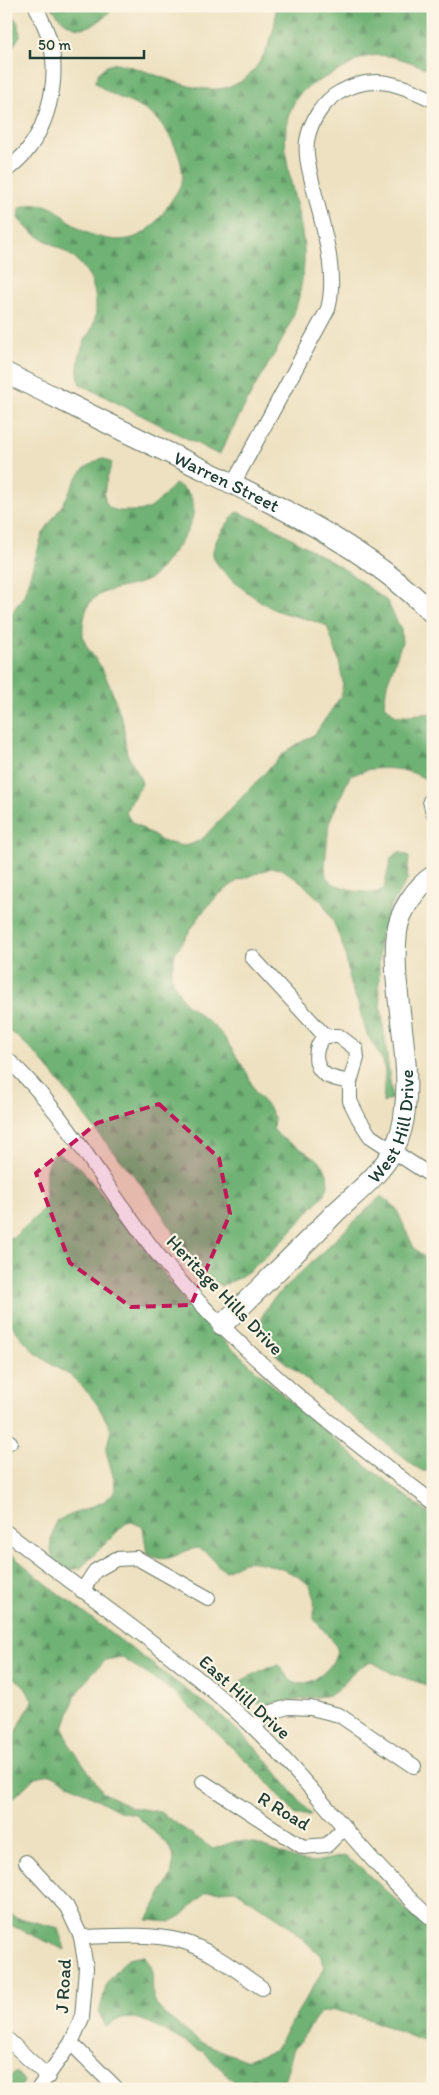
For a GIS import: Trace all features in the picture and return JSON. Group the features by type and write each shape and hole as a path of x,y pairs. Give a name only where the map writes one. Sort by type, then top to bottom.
{"street":[{"path":"6,171 25,152 38,134 50,100 53,73 49,39 36,6"},
{"path":"233,484 328,309 332,294 329,260 307,162 307,140 316,115 331,96 354,84 381,81 404,86 433,100"},
{"name":"Warren Street","path":"6,373 294,514 361,554 393,578 433,614"},
{"name":"West Hill Drive","path":"222,1325 371,1179 393,1150 401,1131 406,1092 396,954 397,930 403,912 415,894 433,876"},
{"path":"252,956 325,1036"},
{"path":"350,1082 326,1075 320,1067 315,1055 318,1043 325,1036 339,1036 356,1049 357,1058 350,1082 350,1101 358,1120 370,1136 433,1177"},
{"name":"Heritage Hills Drive","path":"6,1058 48,1100 163,1260 222,1325 299,1397 433,1502"},
{"name":"East Hill Drive","path":"6,1532 197,1677 254,1728 304,1780 403,1891 433,1920"},
{"path":"82,1591 95,1571 116,1559 137,1558 208,1598"},
{"path":"254,1728 266,1714 288,1707 311,1708 339,1715 414,1766"},
{"name":"R Road","path":"203,1782 303,1847 327,1845 345,1827"},
{"name":"J Road","path":"26,1862 67,1907 81,1937 86,1968 82,2018 71,2043 38,2089"},
{"path":"81,1937 129,1936 168,1938 183,1942 213,1956 262,1988"},
{"path":"6,2038 48,2077"},
{"path":"71,2043 118,2089"}],"highlighted area":[{"path":"159,1104 219,1158 230,1214 191,1305 131,1307 70,1263 36,1173 97,1123"}],"green space":[{"path":"51,6 116,6 99,21 83,28 67,23"},
{"path":"275,6 433,6 433,72 398,58 379,55 369,56 357,60 318,81 298,96 290,112 286,129 286,147 304,246 304,268 299,296 286,332 219,455 80,384 78,369 80,353 94,323 96,310 92,282 79,262 34,233 18,218 20,207 38,204 58,211 77,227 100,237 120,240 130,239 146,231 165,210 181,184 182,173 178,154 169,135 157,119 101,87 95,82 98,74 105,67 116,63 194,87 213,89 231,86 247,76 262,58 273,33"},
{"path":"6,16 14,17 19,25 20,36 14,45 6,51"},
{"path":"102,458 112,463 104,496 110,508 118,511 141,511 147,509 155,505 175,484 186,491 192,500 194,510 187,532 180,543 150,579 100,594 88,606 84,618 84,640 111,688 123,723 127,753 142,784 125,812 131,821 162,841 183,846 202,839 280,757 315,734 341,696 343,683 339,660 327,626 275,610 248,593 219,567 214,558 213,551 222,530 237,512 268,524 347,571 387,601 401,630 402,642 387,684 384,704 396,716 433,713 433,786 421,776 397,769 381,768 364,771 350,776 329,822 325,866 326,877 334,884 354,891 374,893 384,889 391,858 399,852 409,856 407,880 389,910 379,942 379,989 392,1098 383,1103 385,1071 383,1061 367,1034 350,984 345,952 333,921 323,903 301,882 282,869 271,868 237,881 217,896 202,913 175,953 171,974 184,1002 216,1028 224,1037 247,1073 255,1092 269,1108 274,1118 273,1129 280,1137 316,1158 323,1165 327,1174 328,1185 325,1194 290,1233 249,1271 221,1286 209,1277 190,1256 143,1187 44,1063 6,1028 6,622 24,595 43,533 63,504 78,476 85,468"},
{"path":"58,1153 81,1168 197,1316 291,1402 354,1456 433,1517 433,1692 424,1684 393,1674 372,1662 357,1669 336,1692 330,1695 265,1705 255,1703 241,1692 239,1682 268,1667 278,1665 292,1682 302,1684 317,1678 335,1659 336,1645 314,1619 314,1596 311,1588 306,1583 291,1573 260,1563 244,1562 226,1571 207,1553 198,1548 173,1557 162,1559 155,1557 147,1554 143,1527 132,1522 126,1523 81,1568 70,1570 60,1566 53,1558 51,1539 56,1521 103,1502 113,1494 115,1489 106,1451 111,1429 97,1404 71,1376 34,1352 6,1319 6,1239 15,1236 45,1206 46,1168 53,1154"},
{"path":"381,1196 396,1208 414,1248 433,1265 433,1471 423,1471 414,1466 276,1355 258,1324 270,1302"},
{"path":"6,1550 55,1591 224,1718 260,1752 311,1815 296,1815 266,1780 174,1692 121,1657 106,1660 93,1672 75,1697 64,1727 68,1742 103,1792 130,1807 160,1812 213,1849 236,1841 253,1843 299,1860 314,1862 344,1856 358,1865 433,1934 433,2045 365,2018 335,2010 320,2013 293,2051 282,2089 239,2089 237,2084 203,2052 148,2022 134,2018 119,2019 106,2027 99,2013 107,1983 128,1958 144,1955 152,1968 153,1999 163,2013 200,2042 245,2060 274,2051 325,1967 320,1955 286,1923 235,1890 206,1892 183,1915 170,1922 147,1920 171,1876 174,1860 169,1846 135,1814 119,1811 51,1774 35,1777 14,1798 6,1797 6,1758 13,1749 15,1734 32,1701 28,1692 16,1679 6,1675"},
{"path":"6,1911 15,1917 59,1928 65,1950 6,1923"},
{"path":"16,2071 24,2082 19,2089 6,2089 6,2081"}]}
